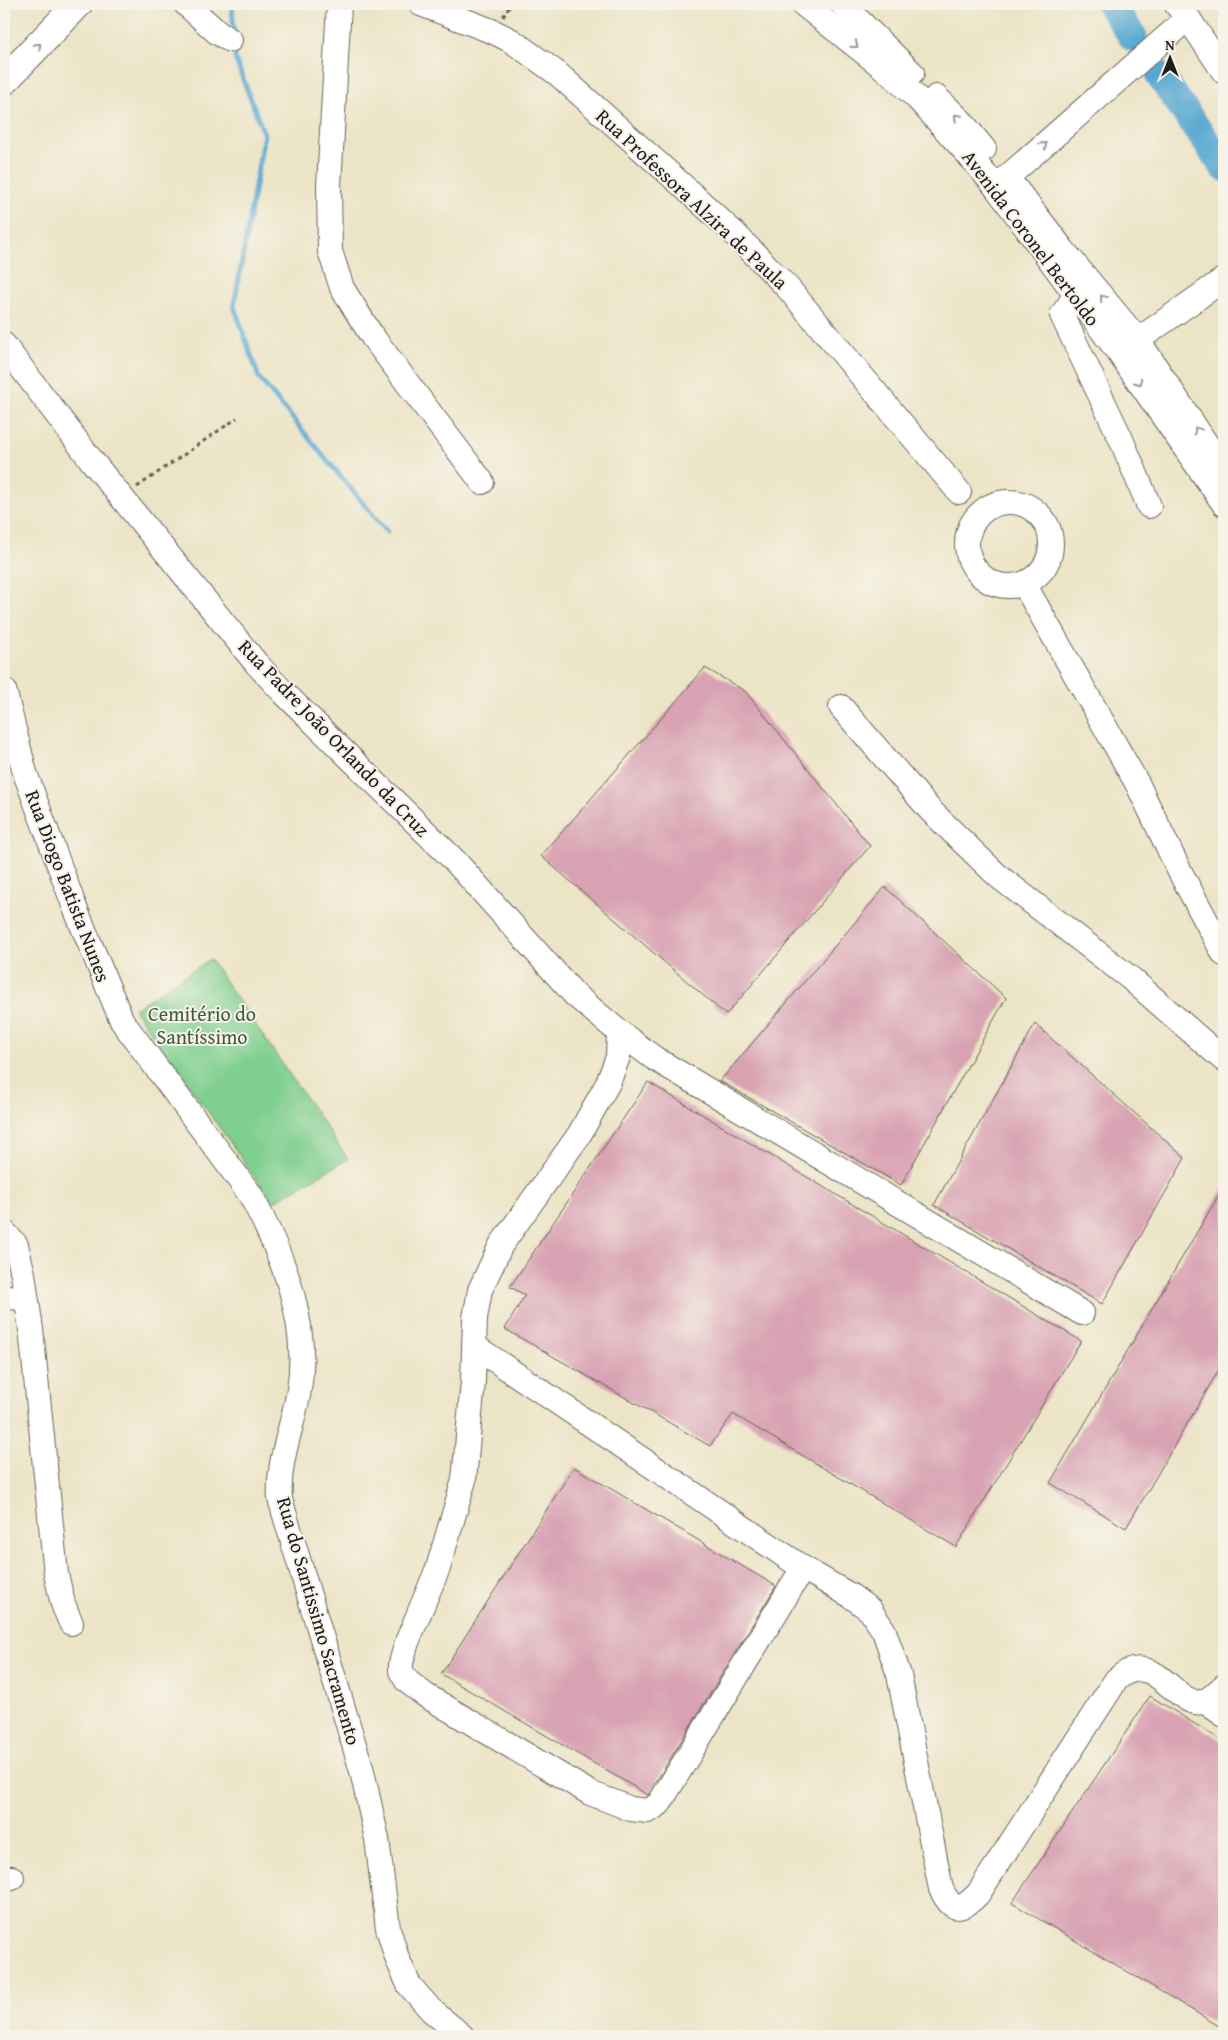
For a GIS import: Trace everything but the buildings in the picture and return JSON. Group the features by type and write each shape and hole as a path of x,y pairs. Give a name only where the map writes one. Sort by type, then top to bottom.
{"main road":[{"path":"4,80 71,6"}],"street":[{"path":"186,4 218,33 230,40"},
{"path":"339,4 330,186 330,251 342,288 372,336 482,482"},
{"name":"Rua Professora Alzira de Paula","path":"421,4 494,32 512,41 558,74 683,186 734,233 788,288 959,492"},
{"name":"Avenida Coronel Bertoldo","path":"803,4 835,9 884,68 918,98 1002,182 1063,250 1128,346 1224,504"},
{"path":"1002,182 1182,11 1224,72"},
{"name":"Avenida Coronel Bertoldo","path":"1002,182 1075,296 1128,346 1224,471"},
{"path":"1128,346 1224,279"},
{"path":"1075,296 1062,316 1121,439 1149,506"},
{"name":"Rua Padre João Orlando da Cruz","path":"4,345 122,497 256,663 455,861 575,995 654,1058 1082,1313"},
{"path":"1024,584 1138,785 1179,870 1224,954"},
{"name":"Rua Diogo Batista Nunes","path":"4,690 25,774 75,908 122,1021"},
{"path":"841,707 931,811 998,876 1130,978 1224,1060"},
{"name":"Rua do Santissimo Sacramento","path":"122,1021 250,1194 264,1220 294,1296 300,1325 302,1354 299,1391 281,1466 280,1499 362,1771 377,1839 388,1928 397,1958 409,1985 431,2010 462,2036"},
{"path":"619,1032 618,1057 608,1083 579,1135 501,1245 480,1290 475,1318 473,1382 464,1480 438,1568 407,1642 401,1663 401,1671 406,1681 425,1695 590,1793 631,1809 648,1811 659,1804 803,1568"},
{"path":"8,1245 56,1574 63,1604 71,1624"},
{"path":"474,1346 803,1568 851,1596 870,1610 884,1631 898,1675 941,1889 947,1902 957,1907 966,1906 978,1894 1116,1680 1124,1673 1141,1669 1150,1672 1185,1697 1195,1702 1204,1702 1224,1715"},
{"path":"1204,1702 1224,1686"}],"path":[{"path":"122,497 237,418"}],"green space":[{"name":"Cemitério do Santíssimo","path":"210,959 348,1159 273,1202 134,1009"}],"waterway":[{"path":"232,4 234,35"},
{"path":"1110,4 1133,37"},
{"path":"235,46 235,58 264,134 234,306 259,378 387,532"},
{"path":"1160,76 1224,167"}]}
